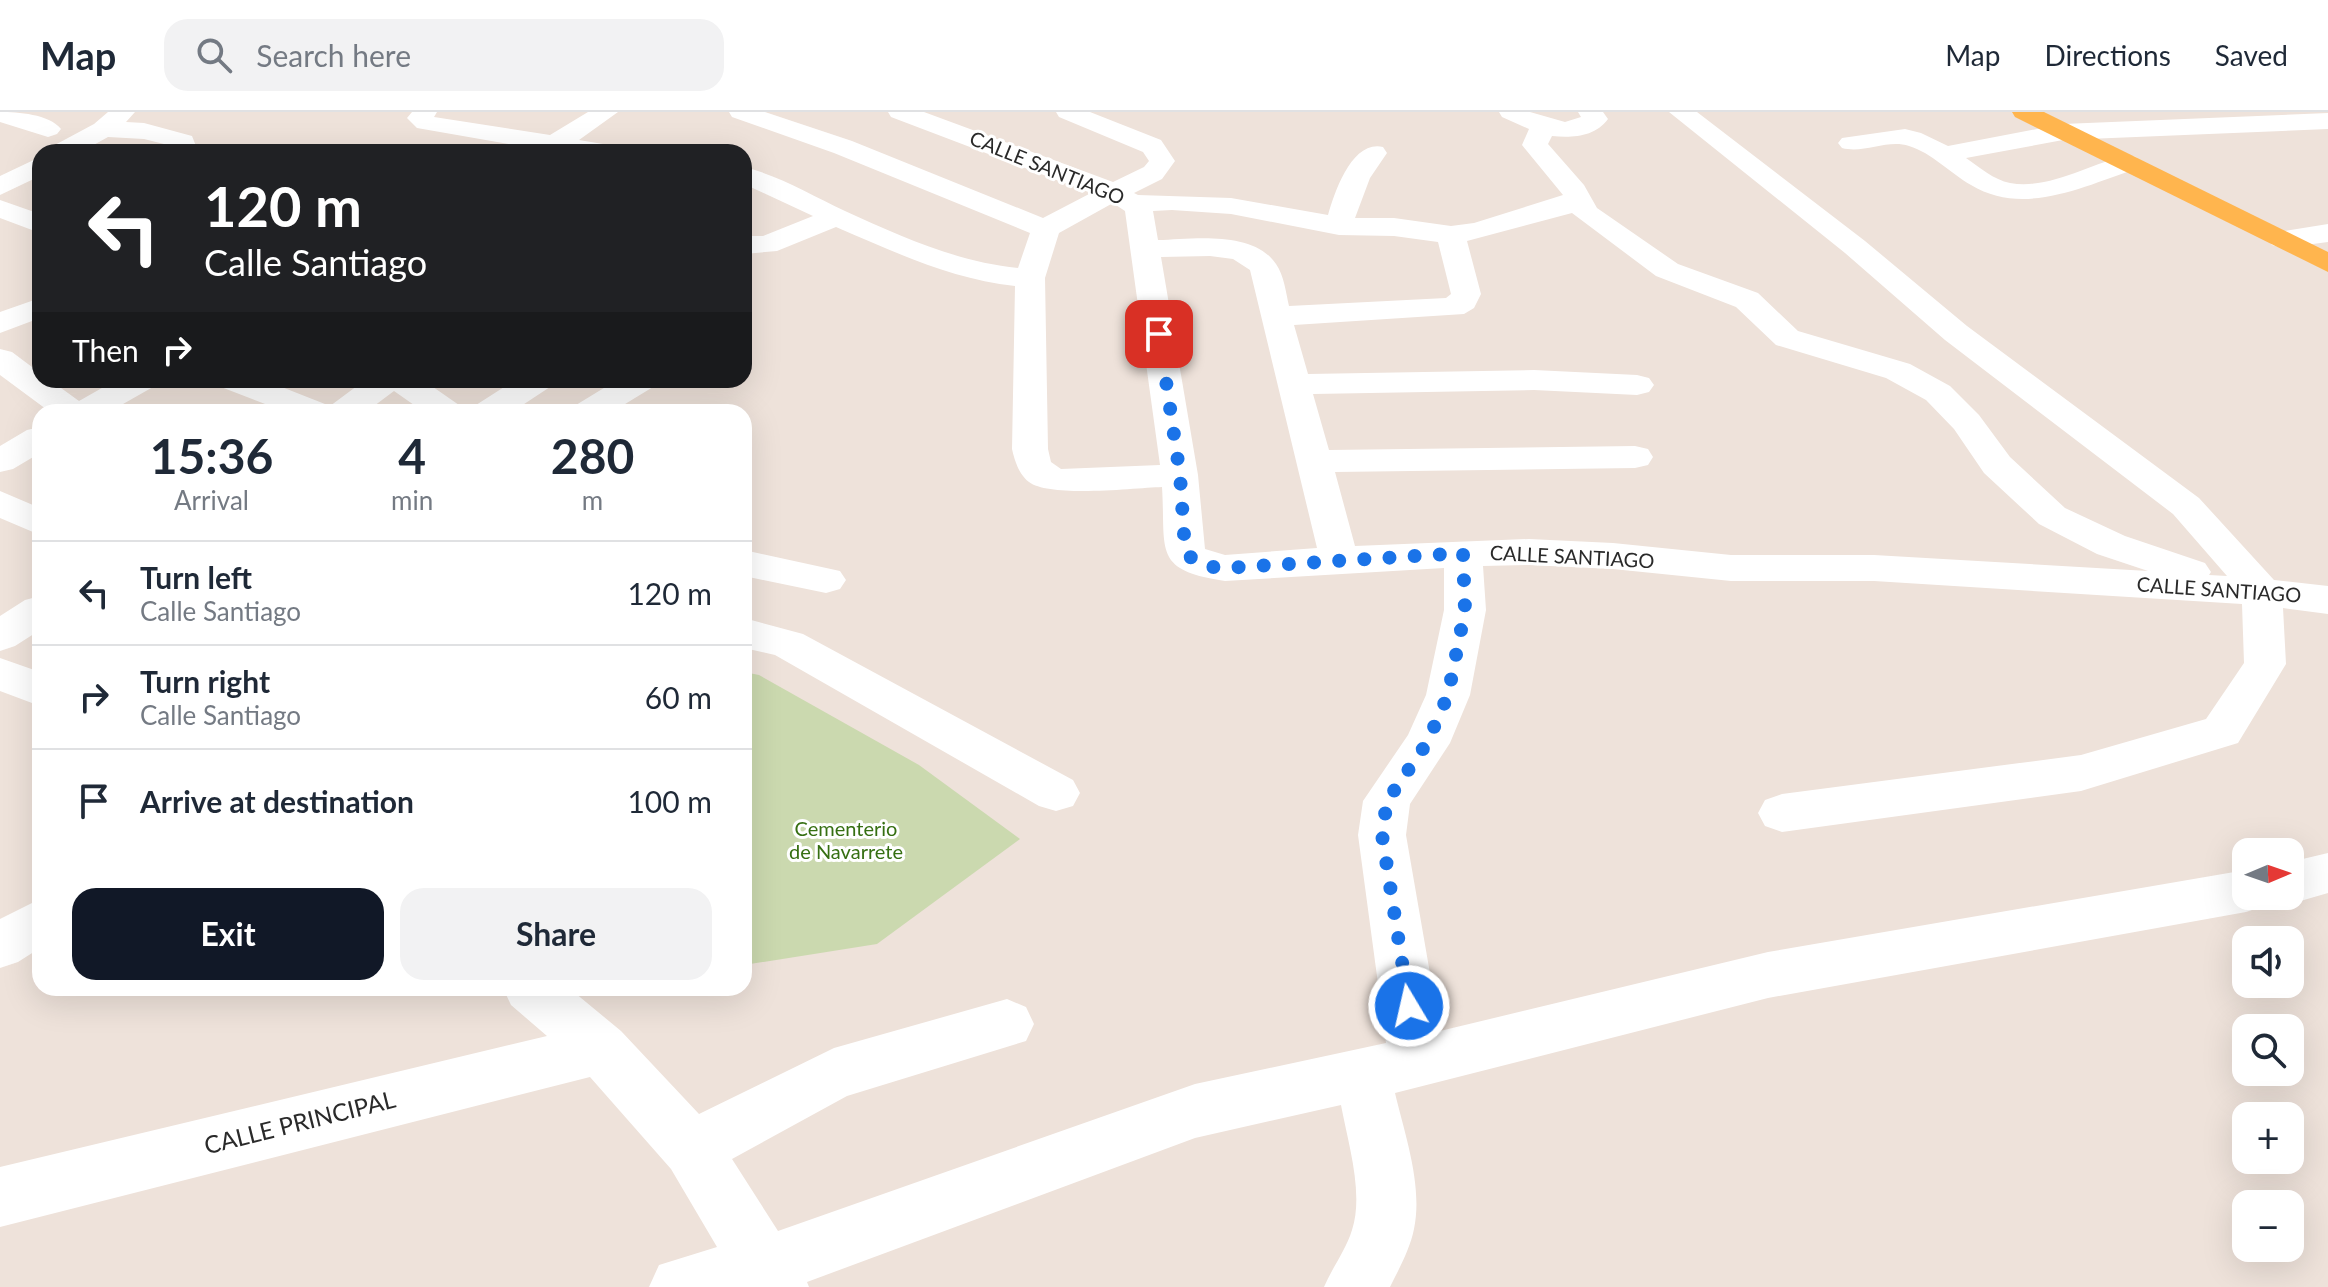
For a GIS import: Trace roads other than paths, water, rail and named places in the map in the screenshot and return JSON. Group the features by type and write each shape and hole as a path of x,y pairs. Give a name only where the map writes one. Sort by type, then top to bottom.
{"main road":[{"path":"2024,112 2328,263"}],"street":[{"path":"76,144 103,129 123,112"},
{"path":"144,131 174,112"},
{"path":"425,112 420,118 426,123 530,144"},
{"path":"485,133 522,112"},
{"path":"554,144 606,112"},
{"path":"741,112 843,147 1046,229"},
{"path":"1068,112 1125,134 1160,154 1160,167 1125,198"},
{"path":"1511,112 1562,129 1589,125 1595,119 1590,112"},
{"path":"1681,112 1855,247 1956,333 2186,506 2262,592 2265,664 2222,731 2081,773 1782,813"},
{"path":"0,114 48,129"},
{"path":"753,178 796,166 897,120"},
{"name":"CALLE SANTIAGO","path":"897,120 1011,151 1125,198 1139,212 1180,475 1185,549 1190,559 1199,564 1225,568 1463,553 1599,555 1731,568 1874,568 2262,592 2328,600"},
{"path":"1941,155 2063,132 2328,121"},
{"path":"1547,126 1536,137 1535,145 1586,213 1647,257 1667,270 1747,300 1787,338 1898,371 1938,393 1967,422 1997,465 2052,516 2111,545 2170,566 2262,592"},
{"path":"103,129 144,131 183,141 183,144"},
{"path":"1851,143 1888,137 1911,138 1993,186 2025,192 2127,163"},
{"path":"1339,226 1347,197 1362,167 1374,153"},
{"path":"0,187 32,169"},
{"path":"753,178 946,263 979,273 1030,278"},
{"path":"1180,475 1061,480 1044,476 1034,465 1029,429 1030,278 1046,229 1066,215 1125,198 1231,206 1339,226 1394,227 1451,235 1477,231 1571,204 1576,196"},
{"path":"0,208 32,218"},
{"path":"752,245 767,245 836,217"},
{"path":"2282,239 2328,233"},
{"path":"1276,316 1453,307 1463,301 1466,294 1451,235"},
{"path":"1147,249 1216,249 1250,255 1264,268 1339,559"},
{"path":"0,323 32,310"},
{"path":"1293,384 1534,380 1637,385"},
{"path":"45,388 63,404"},
{"path":"98,404 127,388"},
{"path":"254,388 296,404"},
{"path":"355,404 376,388"},
{"path":"412,388 436,404"},
{"path":"500,404 526,388"},
{"path":"601,404 628,388"},
{"path":"0,461 32,443"},
{"path":"1313,461 1635,457"},
{"path":"0,503 32,519"},
{"path":"1356,1287 1371,1262 1384,1227 1382,1171 1390,1068 1382,835 1387,801 1427,743 1448,695 1465,610 1463,553"},
{"path":"752,565 826,580"},
{"path":"0,636 32,615"},
{"path":"752,635 788,644 1056,793"},
{"path":"0,673 32,687"},
{"path":"2304,879 2328,873"},
{"path":"681,1287 772,1277 1195,1111 1390,1068 1768,975 2232,893"},
{"path":"0,946 32,926"},
{"path":"539,996 601,1049 692,1149 772,1277"},
{"path":"692,1149 834,1074 1007,1024"},
{"name":"CALLE PRINCIPAL","path":"0,1197 601,1049"}],"park label":[{"name":"Cementerio de Navarrete","path":"846,840"}]}
